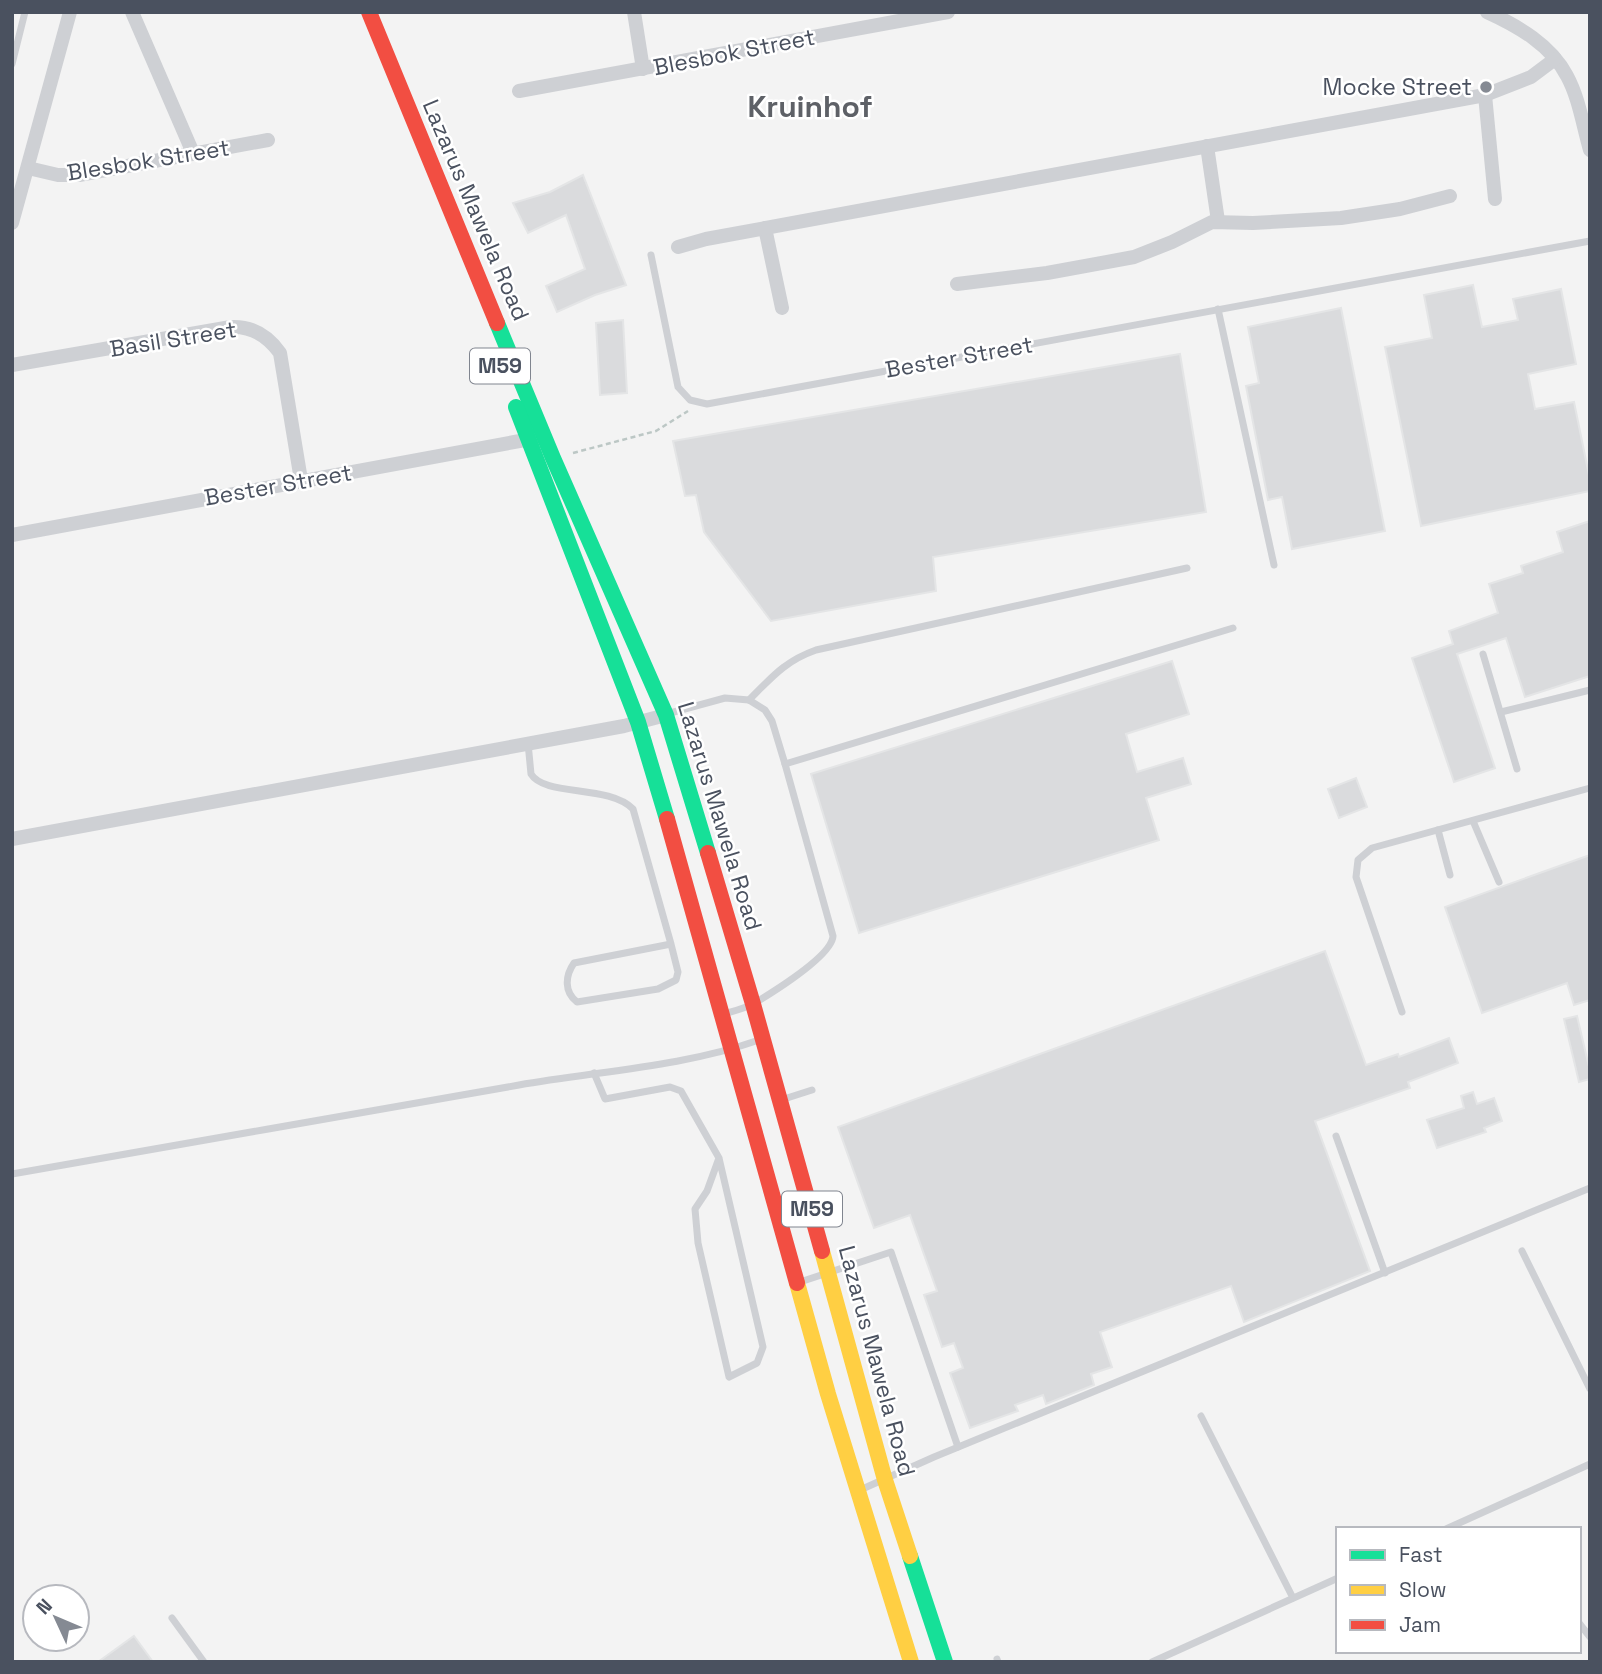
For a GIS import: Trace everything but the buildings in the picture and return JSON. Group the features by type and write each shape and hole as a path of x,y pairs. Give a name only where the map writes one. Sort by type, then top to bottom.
{"main road":[{"name":"Lazarus Mawela Road","path":"354,12 483,320 536,438 553,458 666,715 763,1038 885,1480 945,1662"},
{"name":"Lazarus Mawela Road","path":"369,12 536,438 638,722 689,894 856,1492 911,1662"}],"street":[{"path":"12,223 70,12"},
{"path":"132,12 193,153"},
{"path":"634,12 643,69"},
{"name":"Blesbok Street","path":"519,92 948,12"},
{"path":"1498,14 1526,32 1555,59 1567,75 1590,150"},
{"path":"678,247 765,228 1485,95 1531,77 1555,59"},
{"path":"1485,95 1495,199"},
{"name":"Blesbok Street","path":"28,168 58,175 79,175 268,140"},
{"path":"1207,146 1218,221"},
{"path":"957,284 1048,273 1134,257 1218,221 1253,223 1341,218 1400,209 1450,196"},
{"path":"765,228 782,308"},
{"name":"Basil Street","path":"12,365 231,327 250,328 267,338 280,353 301,480"},
{"name":"Bester Street","path":"12,535 536,438"},
{"path":"12,839 666,715"}],"lane":[{"path":"12,64 25,12"},
{"name":"Bester Street","path":"699,404 1590,242"},
{"path":"651,255 678,387 690,400 699,404"},
{"path":"1219,309 1274,565"},
{"path":"749,700 783,665 816,650 1187,568"},
{"path":"785,764 1233,628"},
{"path":"1483,654 1517,769"},
{"path":"1501,712 1590,690"},
{"path":"666,715 725,698 749,700 765,710 772,721 830,923 833,942 815,961 753,1004 722,1015"},
{"path":"528,743 531,774 541,784 618,798 632,809 671,944 678,972 676,980 658,989 578,1002 570,996 568,972 574,963 671,944"},
{"path":"1402,1012 1356,877 1358,860 1372,848 1590,788"},
{"path":"1473,821 1499,882"},
{"path":"1438,830 1450,875"},
{"path":"12,1174 594,1073 643,1067 732,1049 763,1038"},
{"path":"594,1073 605,1099 670,1087 681,1091 719,1158 763,1347 757,1363 729,1377 698,1243 695,1209 707,1191 719,1158"},
{"path":"780,1101 812,1090"},
{"path":"1336,1136 1385,1272"},
{"path":"856,1492 958,1447 1590,1188"},
{"path":"1522,1251 1590,1389"},
{"path":"796,1283 891,1252 958,1447"},
{"path":"1200,1416 1293,1598"},
{"path":"1450,1527 1590,1464"},
{"path":"1152,1662 1336,1579"},
{"path":"172,1618 204,1662"}],"path":[{"path":"553,458 656,430 699,404"}],"traffic: fast":[{"path":"497,323 666,715 708,853"},
{"path":"516,407 638,722 667,819"},
{"path":"910,1556 945,1662"}],"traffic: slow":[{"path":"822,1251 885,1480 910,1556"},
{"path":"797,1283 828,1394 911,1662"}],"traffic: jam":[{"path":"369,12 497,323"},
{"path":"667,819 797,1283"},
{"path":"708,853 822,1251"}],"place":[{"name":"Mocke Street","path":"1486,87"}],"district":[{"name":"Kruinhof","path":"810,107"}]}
